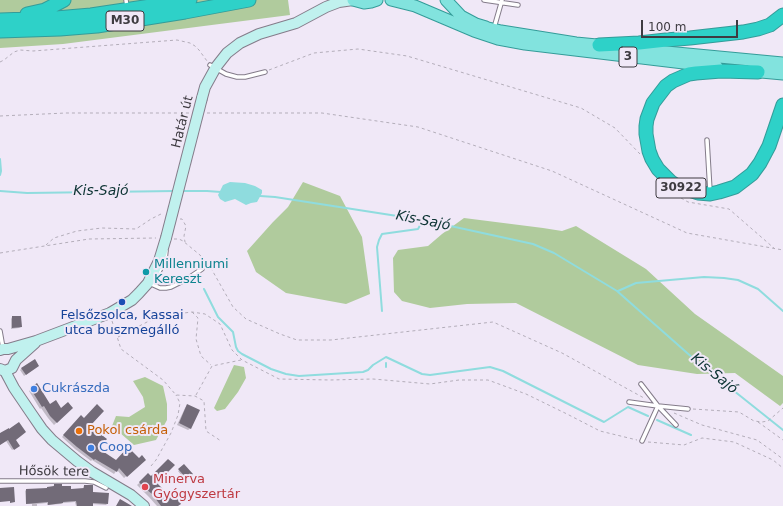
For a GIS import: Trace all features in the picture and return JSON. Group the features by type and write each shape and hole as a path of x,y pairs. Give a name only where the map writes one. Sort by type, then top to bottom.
{"highway":[{"path":"0,19 45,10 64,0"},
{"name":"M30","path":"0,19 56,18 91,15 127,5 190,0"},
{"name":"M30","path":"0,31 98,26 248,0"},
{"path":"599,46 639,44 743,32 770,25 783,15"},
{"name":"30922","path":"758,72 721,71 689,74 666,86 653,103 646,126 646,138 652,159 658,169 677,186 698,193 710,194 735,187 752,174 760,163 769,146 783,105"}],"main road":[{"path":"353,0 364,3 377,0"},
{"name":"Határ út","path":"110,313 136,296 148,281 159,261 205,86 213,66 240,43 259,34 296,23 328,3 353,0"},
{"name":"3","path":"391,0 415,6 474,31 498,39 614,56 783,74"},
{"name":"3","path":"416,0 469,23 493,29 599,46 783,63"},
{"name":"3","path":"446,0 461,16 476,24 493,29"},
{"path":"4,350 36,341 110,313"},
{"path":"2,370 9,370 36,341"},
{"path":"4,350 14,354 14,388"},
{"path":"2,370 38,424 58,445 92,472 131,495 144,506"}],"lane":[{"path":"484,0 518,5"},
{"path":"493,29 502,2"},
{"path":"213,66 226,74 245,78 265,72"},
{"path":"706,140 710,194"},
{"path":"164,240 166,254 165,260 148,281 160,288 171,287 202,269"},
{"path":"0,331 4,350"},
{"path":"641,384 658,406 676,425"},
{"path":"630,402 688,409"},
{"path":"642,441 658,406"},
{"name":"Hősök tere","path":"0,481 85,480 94,482 106,488"}],"path":[{"path":"0,62 14,52 20,50 33,51 177,40 190,43 195,46 213,66"},
{"path":"265,72 314,53 358,49 407,56 581,108 615,128 642,158"},
{"path":"0,116 66,113 194,113"},
{"path":"202,113 322,113 418,127 552,171 687,233 783,250"},
{"path":"681,198 688,202 729,209 775,249"},
{"path":"45,246 54,238 77,231 102,228 136,229 161,214 168,216"},
{"path":"175,218 182,220 186,226 184,236 185,243"},
{"path":"0,254 89,239 179,239 200,255 212,270 233,307 246,319 297,340 331,340 493,322 562,353 644,398"},
{"path":"118,337 149,321 176,314 192,312 205,314 220,324 232,350 242,360 279,379 373,379 430,384 459,380 488,380 526,394 600,431 642,441 684,445 702,438 734,442 773,460 783,468"},
{"path":"192,312 198,318 196,339 201,356 212,366"},
{"path":"110,313 121,349 163,380 176,394 180,403 172,433 151,466"},
{"path":"195,396 212,366 242,360"},
{"path":"176,394 195,396 204,401 206,431 221,441"},
{"path":"758,421 768,421 783,408"},
{"path":"688,409 739,412 758,421 783,440"},
{"path":"673,412 702,425 757,440 783,459"}],"shaded area":[{"path":"0,0 288,0 290,15 63,44 0,48"},
{"path":"230,182 245,183 255,186 262,190 262,193 257,202 246,205 235,199 225,202 220,199 218,195 223,185"},
{"path":"303,182 340,196 362,237 370,294 346,304 286,293 256,272 247,251 288,207"},
{"path":"464,218 562,231 576,226 646,269 695,314 783,376 783,403 780,406 735,373 697,374 638,365 516,303 467,304 430,308 402,301 394,292 393,258 398,250 428,246"},
{"path":"234,365 244,367 246,378 238,392 225,409 217,411 214,408"},
{"path":"145,377 163,386 167,404 167,420 156,440 134,445 112,426 116,416 129,417 145,407 143,397 133,381"}],"building":[{"path":"12,316 21,316 22,327 12,328"},
{"path":"35,359 39,366 26,375 21,368"},
{"path":"37,383 50,404 56,400 61,408 68,402 73,408 57,423 50,416 44,406 42,407 30,388"},
{"path":"97,404 104,411 91,425 107,439 100,447 102,449 101,450 116,460 128,447 139,458 142,455 146,460 127,477 119,468 117,472 95,459 94,460 63,435 81,415 84,418"},
{"path":"187,404 200,410 191,429 179,423"},
{"path":"19,422 26,432 16,440 20,446 14,450 8,440 0,445 0,433"},
{"path":"168,459 175,465 157,483 168,494 172,491 181,504 178,506 161,506 152,494 139,482 148,473 151,476"},
{"path":"184,464 193,474 187,479 178,469"},
{"path":"54,484 71,486 71,489 84,488 84,485 93,485 93,492 109,493 108,504 93,503 93,506 77,506 76,501 48,505 48,502 26,504 26,489 47,488 54,486"},
{"path":"14,487 15,502 0,502 0,488"},
{"path":"120,499 132,506 116,506"}],"waterway":[{"path":"0,159 0,175"},
{"name":"Kis-Sajó","path":"0,191 27,193 175,191"},
{"name":"Kis-Sajó","path":"182,191 221,192"},
{"name":"Kis-Sajó","path":"260,196 423,220 533,244 554,253 617,291 694,359 783,430"},
{"path":"382,311 377,247 379,240 382,234 418,229 423,220"},
{"path":"618,291 636,283 704,277 724,278 738,280 758,289 783,311"},
{"path":"204,289 218,317 233,332 238,351 271,369 286,374 299,376 363,372 386,357"},
{"path":"386,357 422,374 430,375 490,367 503,371 604,422 628,407 648,416"},
{"path":"657,420 691,435"}],"place":[{"name":"Millenniumi Kereszt","path":"146,272"},
{"name":"Felsőzsolca, Kassai utca buszmegálló","path":"122,302"},
{"name":"Cukrászda","path":"34,389"},
{"name":"Pokol csárda","path":"79,431"},
{"name":"Coop","path":"91,448"},
{"name":"Minerva Gyógyszertár","path":"145,487"}]}
